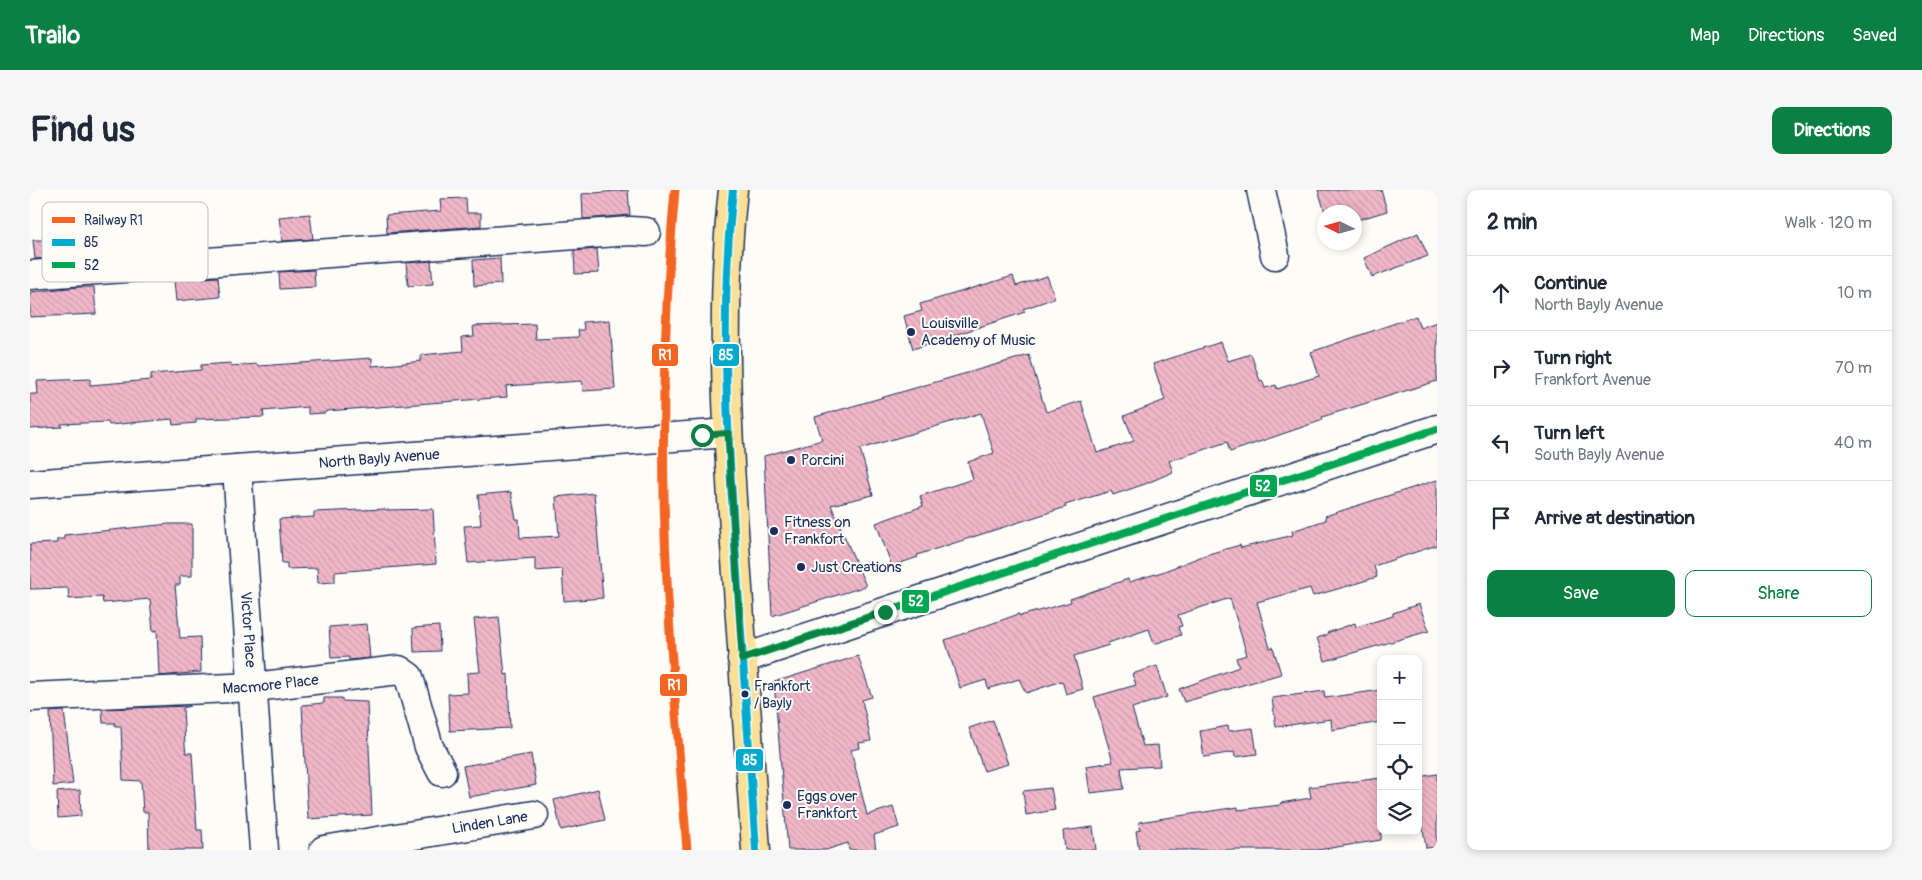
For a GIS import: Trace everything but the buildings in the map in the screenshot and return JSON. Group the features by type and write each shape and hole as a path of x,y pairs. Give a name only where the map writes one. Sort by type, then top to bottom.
{"main road":[{"path":"732,190 726,292 728,433 756,850"}],"street":[{"path":"1261,190 1275,255"},
{"path":"208,262 630,230 646,232"},
{"path":"742,659 1437,429"},
{"name":"North Bayly Avenue","path":"30,484 728,433"},
{"name":"Victor Place","path":"237,469 254,687 264,850"},
{"name":"Macmore Place","path":"30,697 254,687 400,670 409,677 429,747 442,772"},
{"name":"Linden Lane","path":"324,850 534,815"}],"rail line":[{"name":"R1","path":"675,190 665,343 664,496 670,629 687,850"}],"transit line":[{"name":"85","path":"733,190 727,279 727,412 756,850"},
{"name":"52","path":"742,659 1437,429"}],"place":[{"name":"Louisville Academy of Music","path":"911,332"},
{"name":"Porcini","path":"791,460"},
{"name":"Fitness on Frankfort","path":"774,531"},
{"name":"Just Creations","path":"801,567"},
{"name":"Frankfort / Bayly","path":"745,694"},
{"name":"Eggs over Frankfort","path":"787,805"}],"route":[{"path":"702,435 728,433 742,659 885,612"}]}
